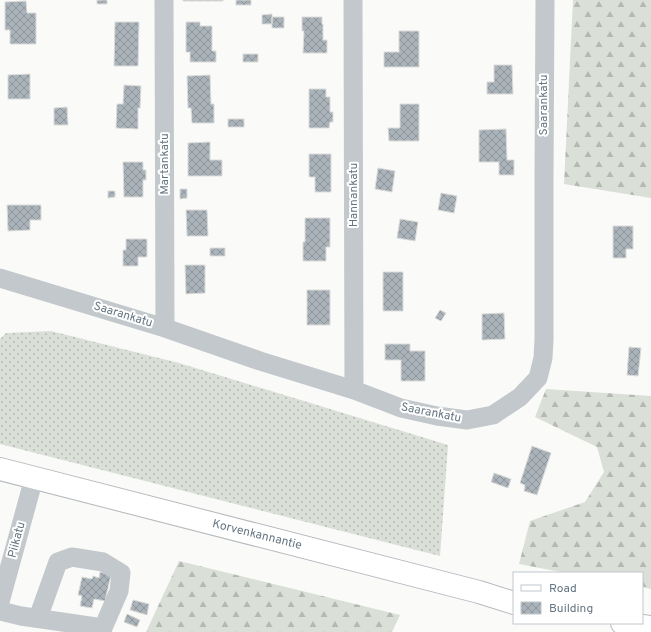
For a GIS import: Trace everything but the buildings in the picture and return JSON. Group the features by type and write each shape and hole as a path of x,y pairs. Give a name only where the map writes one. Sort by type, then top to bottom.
{"main road":[{"name":"Korvenkannantie","path":"0,469 479,592 513,603"}],"street":[{"name":"Martankatu","path":"164,0 165,328"},
{"name":"Hannankatu","path":"353,0 354,390"},
{"name":"Saarankatu","path":"0,278 165,328 260,361 354,390 401,408 437,416 467,420 493,415 520,397 538,378 542,358 544,340 545,0"},
{"name":"Piikatu","path":"0,602 34,478"},
{"path":"0,610 21,616 103,628 119,591 121,573 103,562 72,557 58,562 38,618"}],"green space":[{"path":"573,0 651,0 651,198 564,184"},
{"path":"51,331 179,363 448,445 440,556 0,444 0,339 6,333"},
{"path":"546,389 651,396 651,589 643,587 643,572 561,572 519,564 530,521 585,502 604,472 597,447 535,417"},
{"path":"179,561 400,615 392,632 146,632"}]}
